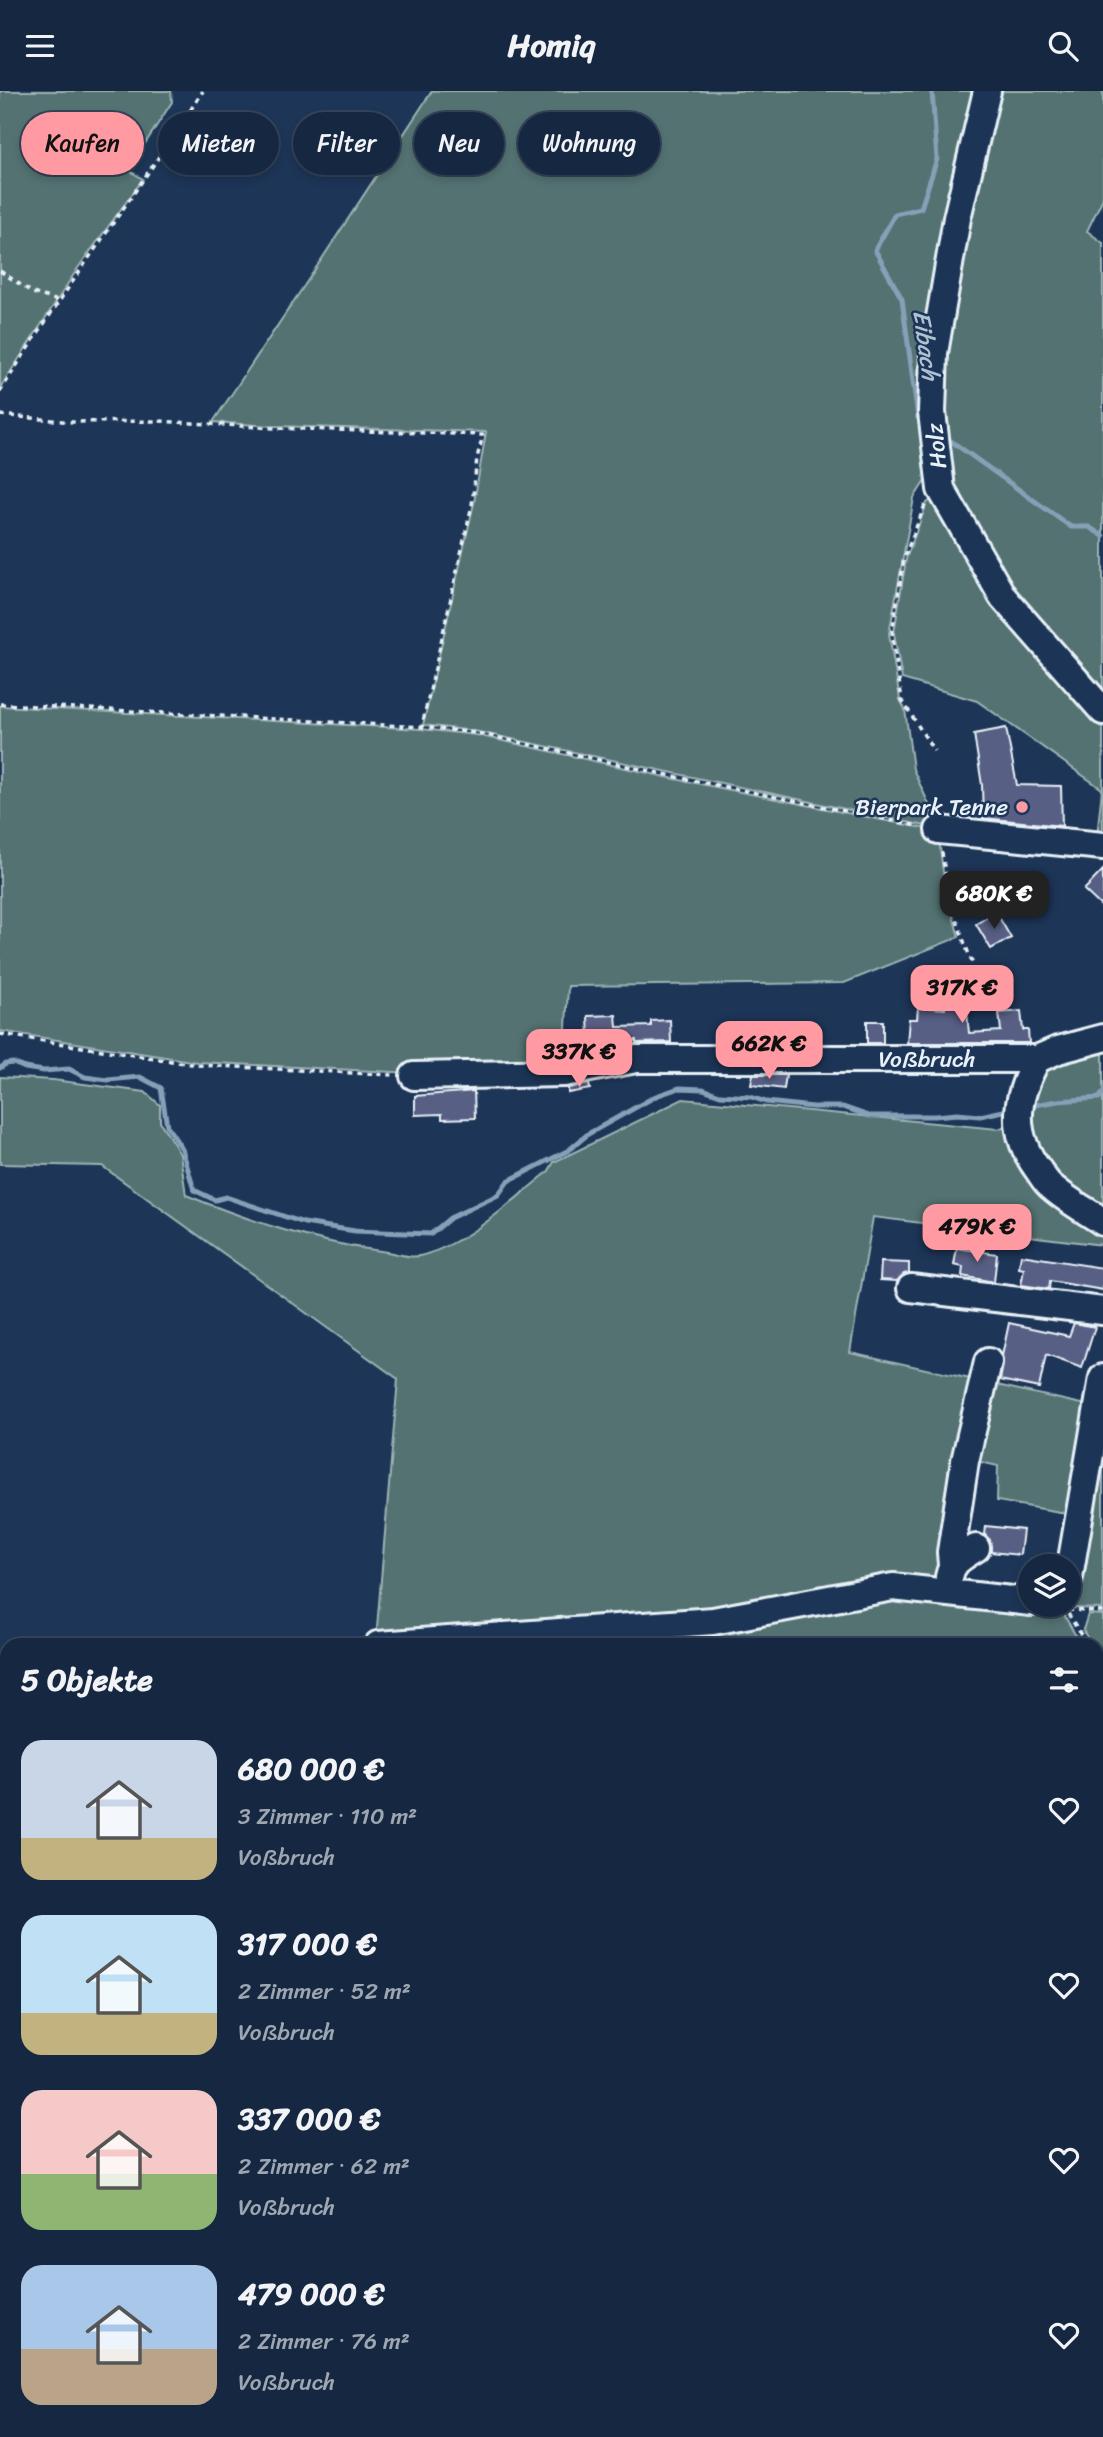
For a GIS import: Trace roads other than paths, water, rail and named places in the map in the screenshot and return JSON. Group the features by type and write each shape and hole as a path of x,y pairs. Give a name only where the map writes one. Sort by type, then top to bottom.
{"street":[{"name":"Holz","path":"987,91 957,218 934,353 932,412 939,477 1003,597 1103,711"},
{"path":"939,830 1103,846"},
{"name":"Voßbruch","path":"414,1076 564,1073 636,1059 1037,1059 1058,1050 1103,1038"},
{"path":"1037,1059 1026,1078 1019,1108 1028,1157 1051,1187 1103,1222"},
{"path":"911,1288 1103,1311"},
{"path":"947,1593 965,1461 988,1362"},
{"path":"1073,1554 1103,1378"},
{"path":"952,1565 976,1548"},
{"path":"476,1638 713,1621 893,1587 1018,1601"}],"waterway":[{"name":"Eibach","path":"924,422 918,418 902,299 875,250 895,214 921,208 937,159 932,91"},
{"name":"Eibach","path":"944,436 1071,527 1089,527 1103,536"},
{"path":"0,1068 13,1063 44,1071 69,1069 85,1077 108,1080 140,1077 161,1088 167,1126 182,1149 194,1190 215,1200 226,1197 304,1223 355,1231 431,1234 450,1218 498,1195 508,1181 569,1150 588,1134 656,1096 679,1088 703,1089 720,1095 751,1097 766,1102 843,1107 869,1116 980,1116 1013,1109"},
{"path":"1029,1106 1099,1098 1103,1093"}],"place":[{"name":"Bierpark Tenne","path":"1022,807"}]}
